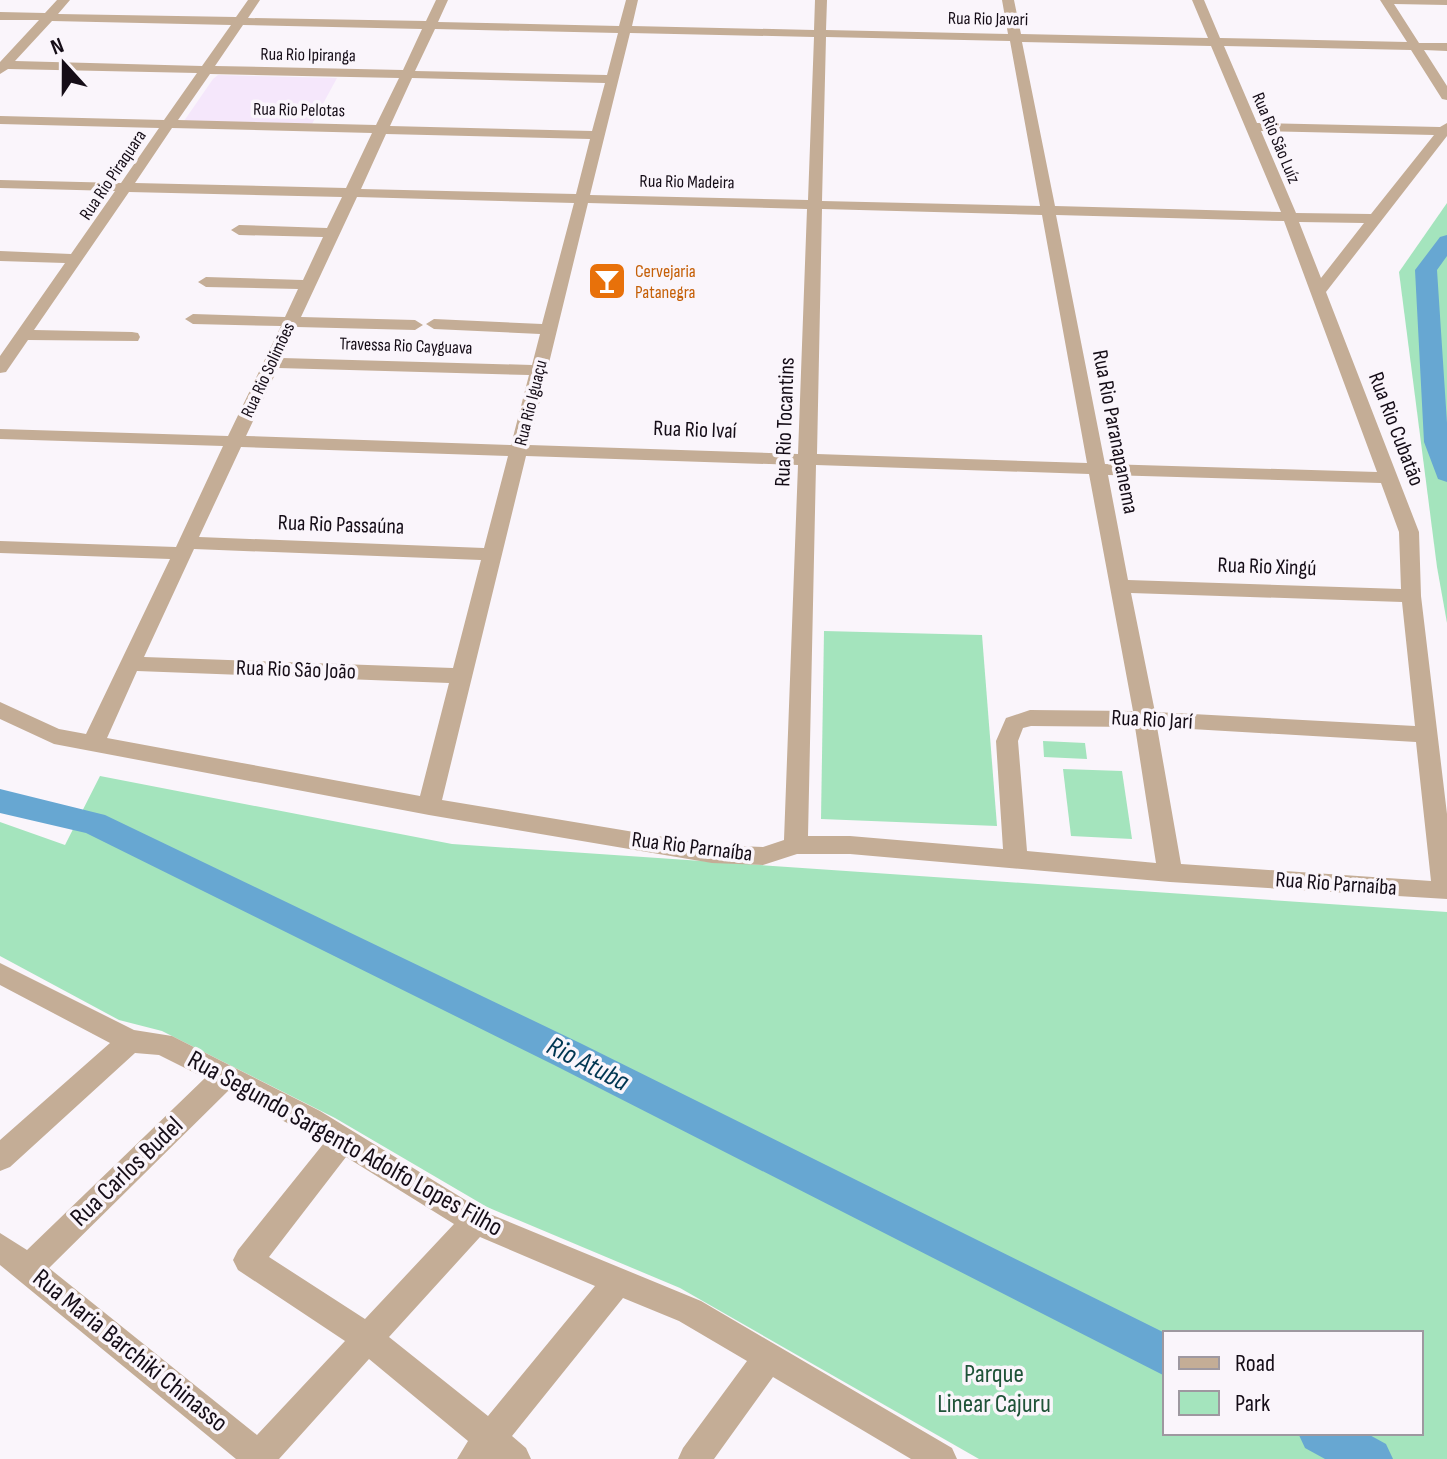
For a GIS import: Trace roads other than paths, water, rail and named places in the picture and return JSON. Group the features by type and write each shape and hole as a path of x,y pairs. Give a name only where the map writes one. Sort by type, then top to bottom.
{"street":[{"path":"2,68 64,0"},
{"name":"Rua Rio Piraquara","path":"0,368 254,0"},
{"name":"Rua Rio Solimões","path":"94,741 442,0"},
{"name":"Rua Rio Iguaçu","path":"429,806 632,0"},
{"name":"Rua Rio Tocantins","path":"796,845 821,0"},
{"name":"Rua Rio Paranapanema","path":"1008,0 1121,586 1170,873"},
{"name":"Rua Rio São Luíz","path":"1198,0 1290,217 1318,292"},
{"path":"1387,0 1447,1"},
{"path":"1387,0 1447,96"},
{"name":"Rua Rio Javari","path":"0,16 1447,47"},
{"name":"Rua Rio Ipiranga","path":"2,68 612,79"},
{"name":"Rua Rio Pelotas","path":"0,120 598,135"},
{"path":"1251,127 1445,129"},
{"path":"1318,292 1445,129"},
{"name":"Rua Rio Madeira","path":"0,184 1374,219"},
{"path":"239,230 332,233"},
{"path":"0,256 77,259"},
{"path":"206,282 307,285"},
{"name":"Rua Rio Cubatão","path":"1318,292 1409,532 1411,596 1444,891"},
{"path":"193,319 415,325"},
{"path":"434,324 549,329"},
{"path":"0,337 132,337"},
{"name":"Travessa Rio Cayguava","path":"272,363 539,370"},
{"name":"Rua Rio Ivaí","path":"0,434 1389,478"},
{"name":"Rua Rio Passaúna","path":"0,547 493,554"},
{"name":"Rua Rio Xingú","path":"1121,586 1411,596"},
{"name":"Rua Rio São João","path":"130,664 462,676"},
{"name":"Rua Rio Parnaíba","path":"0,710 54,736 94,741 429,806 712,854 763,856 796,845 850,845 1170,873 1444,891"},
{"name":"Rua Rio Jarí","path":"1016,859 1007,741 1014,723 1030,718 1145,719 1428,735"},
{"name":"Rua Segundo Sargento Adolfo Lopes Filho","path":"2,976 130,1041 163,1044 225,1076 344,1139 475,1221 690,1311 938,1458"},
{"path":"0,1158 130,1041"},
{"name":"Rua Carlos Budel","path":"29,1268 225,1076"},
{"path":"344,1139 248,1260 367,1338 481,1449 515,1459"},
{"path":"258,1458 475,1221"},
{"name":"Rua Maria Barchiki Chinasso","path":"0,1247 258,1458"},
{"path":"481,1449 618,1281"},
{"path":"694,1459 768,1358"}],"waterway":[{"path":"1447,241 1426,270 1436,442 1447,474"},
{"name":"Rio Atuba","path":"0,801 94,823 567,1054 1163,1354"},
{"name":"Rio Atuba","path":"1324,1435 1371,1459"}],"place":[{"name":"Cervejaria Patanegra","path":"607,281"}],"park label":[{"name":"Parque Linear Cajuru","path":"994,1389"}]}
